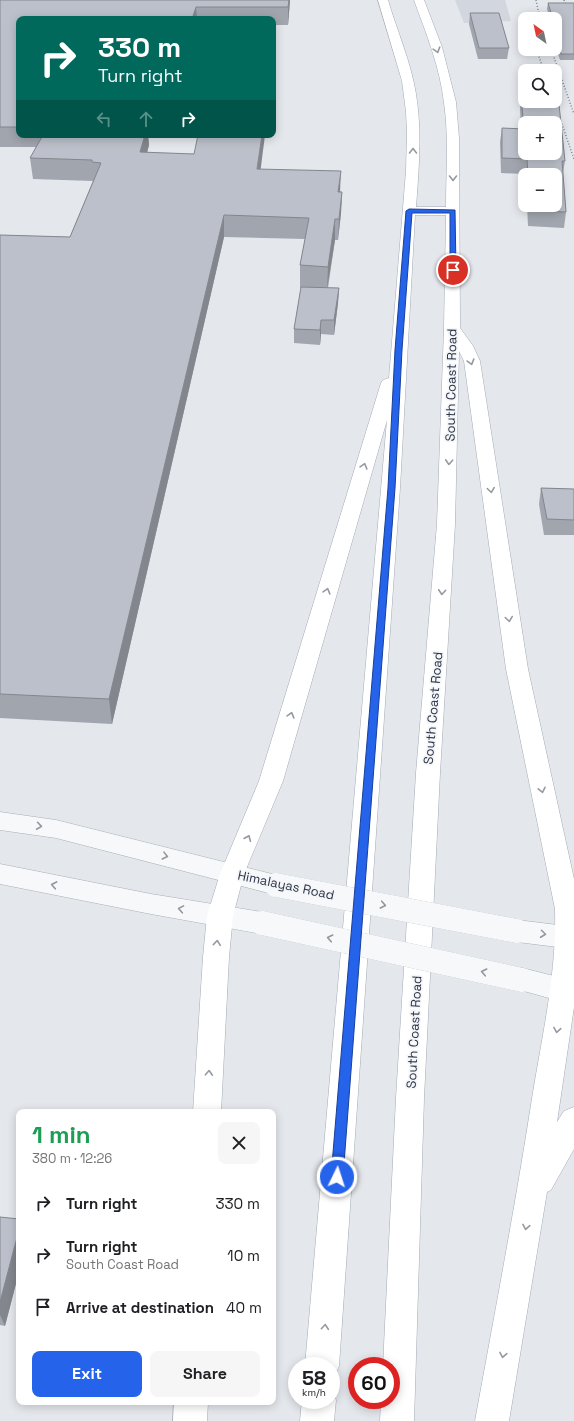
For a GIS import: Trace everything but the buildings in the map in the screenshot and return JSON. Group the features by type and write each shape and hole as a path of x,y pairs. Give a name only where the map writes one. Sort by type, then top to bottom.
{"main road":[{"path":"323,1357 392,488 399,350 413,161 410,92 400,49 397,25 383,0"},
{"name":"South Coast Road","path":"397,1421 410,1098 428,773 446,524 452,328 453,138 450,102 437,47 424,25 419,0"},
{"path":"409,211 453,211"},
{"path":"452,328 465,346 472,362 517,669 568,909 572,938 569,992 492,1421"},
{"path":"207,1109 216,957 220,916 232,874 272,781 399,350"},
{"path":"532,1194 574,1121"},
{"path":"190,1421 191,1405"},
{"path":"317,1421 318,1409"}],"street":[{"name":"Himalayas Road","path":"0,821 56,829 276,884 517,931 572,938"},
{"path":"0,874 143,902 262,923 522,980 569,992"}],"shaded area":[{"path":"455,0 505,0 511,21 464,23"}],"railway":[{"path":"536,0 539,12"},
{"path":"564,0 574,26"},
{"path":"539,56 542,64"},
{"path":"553,56 574,114"},
{"path":"556,108 574,159"}],"route":[{"path":"337,1177 392,488 399,350 409,211 453,211 453,270"}]}
